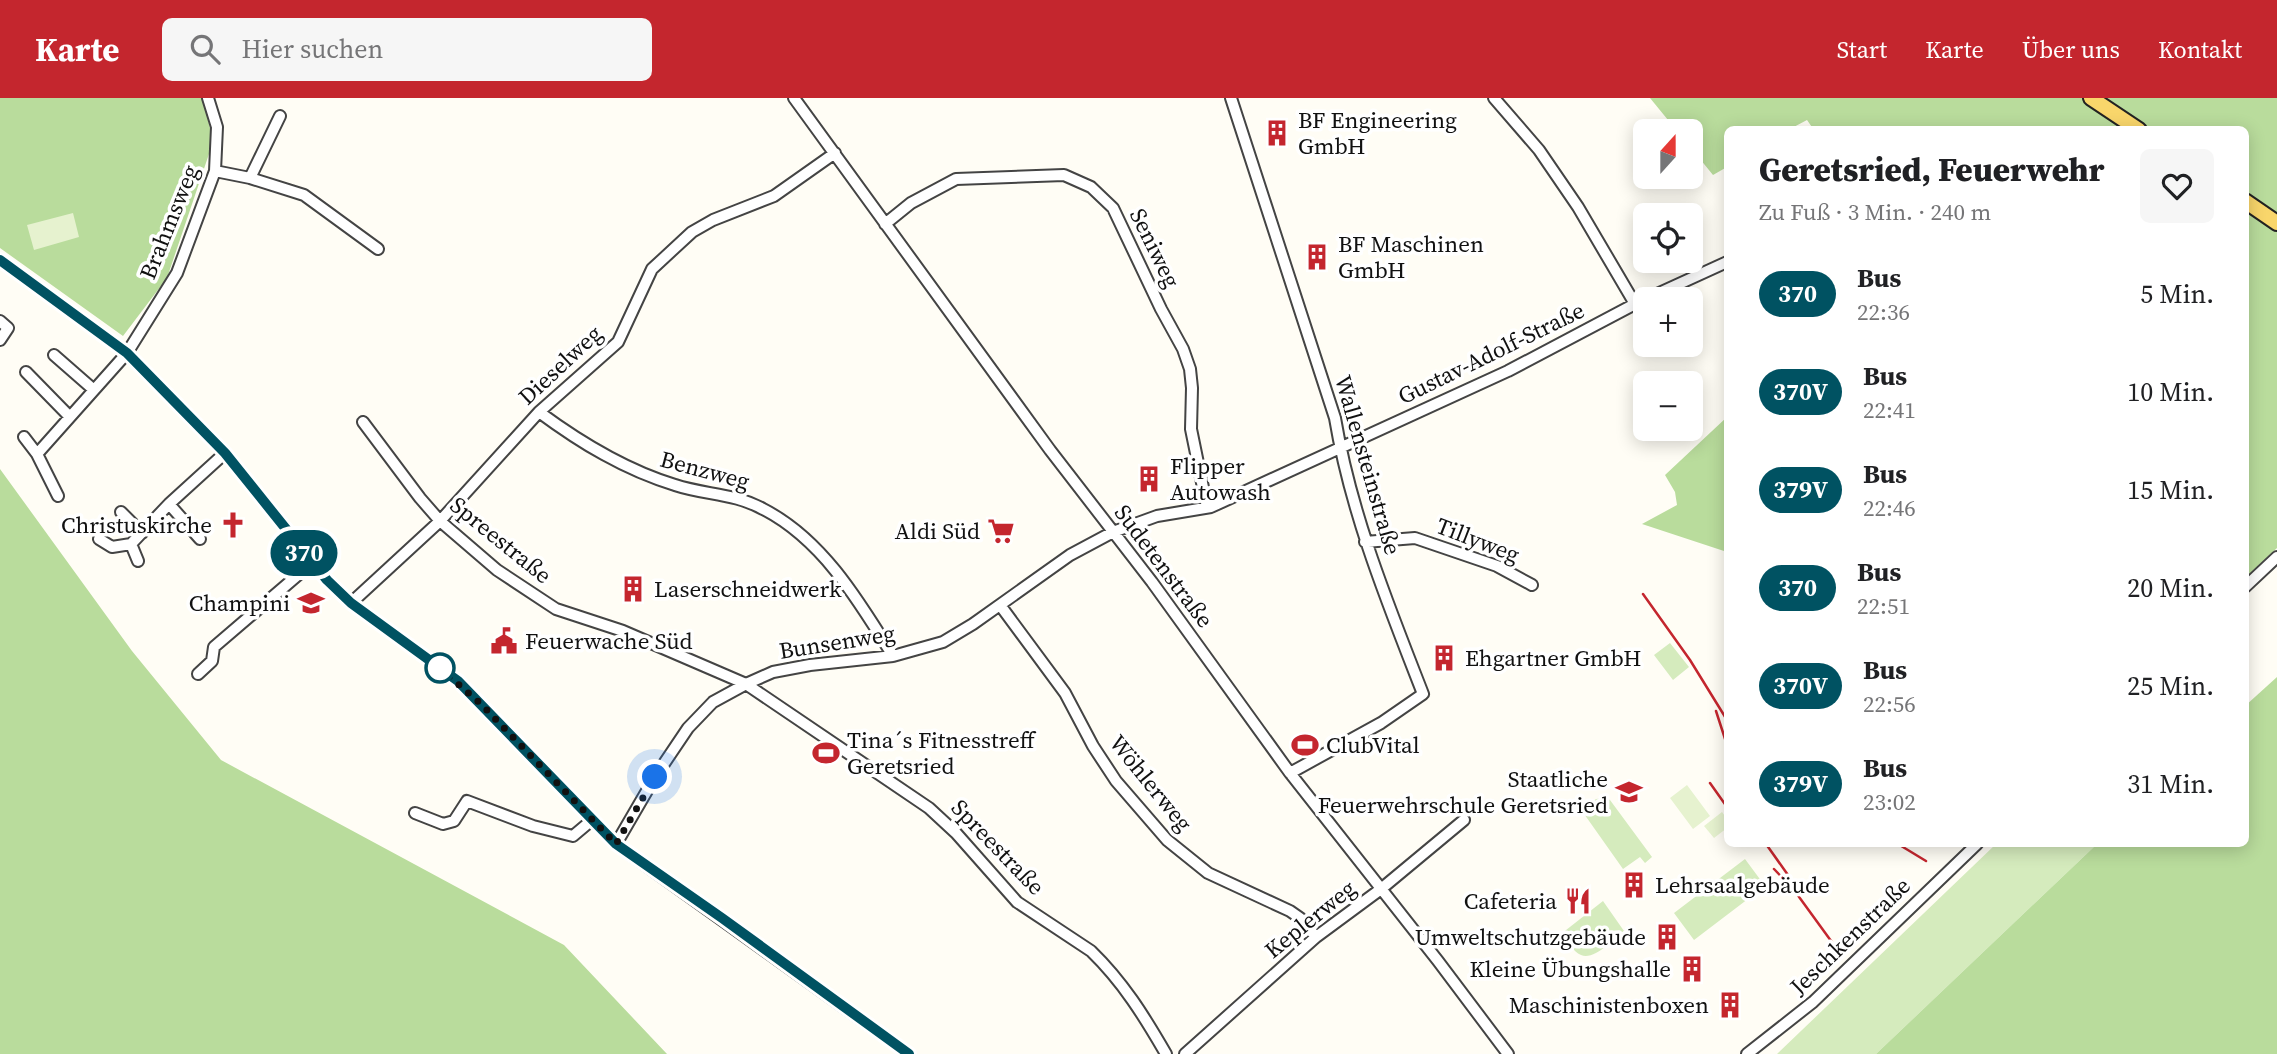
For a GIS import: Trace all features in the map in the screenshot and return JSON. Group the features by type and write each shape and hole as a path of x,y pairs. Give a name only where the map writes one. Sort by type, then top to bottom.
{"main road":[{"path":"2091,98 2133,126"},
{"path":"2249,204 2277,223"}],"street":[{"name":"Brahmsweg","path":"127,353 177,273 215,171 218,127 208,98"},
{"name":"Sudetenstraße","path":"794,98 1050,450 1290,773 1508,1054"},
{"name":"Wallensteinstraße","path":"1231,98 1335,418 1340,449 1365,542 1423,694 1381,723 1290,773"},
{"path":"1494,98 1539,150 1578,207 1633,302"},
{"path":"250,177 280,116"},
{"name":"Dieselweg","path":"351,603 440,520 539,412 618,342 652,269 692,232 713,220 774,196 835,153"},
{"path":"215,171 250,177 304,195 378,249"},
{"name":"Seniweg","path":"885,224 911,203 956,179 1064,175 1091,187 1113,208 1183,349 1190,369 1192,388 1191,429 1207,507"},
{"path":"1,262 127,353 225,453 312,563 351,603 458,681 616,844 909,1054"},
{"name":"Gustav-Adolf-Straße","path":"1672,287 1724,263"},
{"name":"Gustav-Adolf-Straße","path":"1113,532 1157,516 1207,507 1340,449 1508,371 1633,305"},
{"path":"0,321 8,328 0,340"},
{"path":"37,454 127,353"},
{"path":"54,355 94,390"},
{"path":"26,372 69,415"},
{"name":"Benzweg","path":"539,412 572,436 633,471 679,486 729,495 763,509 804,536 858,600 893,656"},
{"name":"Spreestraße","path":"363,422 420,498 440,520 497,570 556,609 623,631 746,684 929,808 956,833 1017,902 1091,951 1101,961 1132,997 1166,1054"},
{"path":"24,437 37,454 58,496"},
{"path":"99,539 112,547 131,544 169,504 225,453"},
{"path":"169,504 200,539"},
{"path":"121,512 142,533"},
{"name":"Bunsenweg","path":"616,844 655,777 688,728 713,702 773,673 810,665 893,656 919,650 950,638 1070,555 1113,532"},
{"name":"Tillyweg","path":"1365,542 1415,538 1497,566 1532,585"},
{"path":"131,544 138,561"},
{"path":"2249,583 2277,557"},
{"path":"198,674 212,660 214,647 312,563"},
{"name":"Wöhlerweg","path":"1000,604 1065,693 1110,772 1167,840 1208,873 1290,911 1300,918 1316,937"},
{"path":"415,813 443,824 454,821 467,801 533,826 573,836 592,820"},
{"name":"Keplerweg","path":"1185,1054 1316,937 1381,889 1464,820"},
{"name":"Jeschkenstraße","path":"1747,1054 1813,1002 1974,847"}],"green space":[{"path":"0,98 203,98 210,128 210,151 167,278 123,336 0,248"},
{"path":"1650,98 2277,98 2277,548 2249,574 2249,126 1811,126 1807,120 1796,126 1724,126 1724,169 1713,175 1703,163 1703,119 1667,119"},
{"path":"73,213 79,237 34,250 27,225"},
{"path":"1724,420 1724,551 1642,524 1677,505 1675,492 1665,475"},
{"path":"0,469 132,651 221,760 564,945 667,1054 0,1054"},
{"path":"1670,643 1689,667 1673,680 1654,655"},
{"path":"2277,677 2277,1054 1876,1054 2094,847 2249,847 2249,702"},
{"path":"1687,785 1710,816 1693,829 1670,798"},
{"path":"1606,798 1652,857 1645,863 1640,857 1623,869 1582,811 1596,799"},
{"path":"1722,812 1724,815 1724,830 1714,838 1704,826"},
{"path":"1993,847 2094,847 1876,1054 1777,1054"},
{"path":"1745,859 1765,886 1694,940 1674,913"},
{"path":"1603,901 1624,931 1598,952 1581,955 1561,934"}],"railway":[{"path":"1643,594 1690,660 1724,715"},
{"path":"1716,711 1724,736"},
{"path":"1710,783 1724,803"},
{"path":"1768,847 1788,875"},
{"path":"1903,847 1926,861"},
{"path":"1774,869 1794,890 1834,945"}],"bus line":[{"name":"370","path":"0,260 127,353 225,453 327,580 351,603 458,681 616,844 909,1054"}],"place":[{"name":"BF Engineering GmbH","path":"1277,133"},
{"name":"BF Maschinen GmbH","path":"1317,257"},
{"name":"Flipper Autowash","path":"1149,479"},
{"name":"Christuskirche","path":"233,525"},
{"name":"Aldi Süd","path":"1001,531"},
{"name":"Laserschneidwerk","path":"633,589"},
{"name":"Champini","path":"311,603"},
{"name":"Feuerwache Süd","path":"504,641"},
{"name":"Ehgartner GmbH","path":"1444,658"},
{"name":"ClubVital","path":"1305,745"},
{"name":"Tina´s Fitnesstreff Geretsried","path":"826,753"},
{"name":"Staatliche Feuerwehrschule Geretsried","path":"1629,792"},
{"name":"Lehrsaalgebäude","path":"1634,885"},
{"name":"Cafeteria","path":"1578,901"},
{"name":"Umweltschutzgebäude","path":"1667,937"},
{"name":"Kleine Übungshalle","path":"1692,969"},
{"name":"Maschinistenboxen","path":"1730,1005"}],"route":[{"path":"440,668 458,681 481,704 616,844 655,777"}]}
